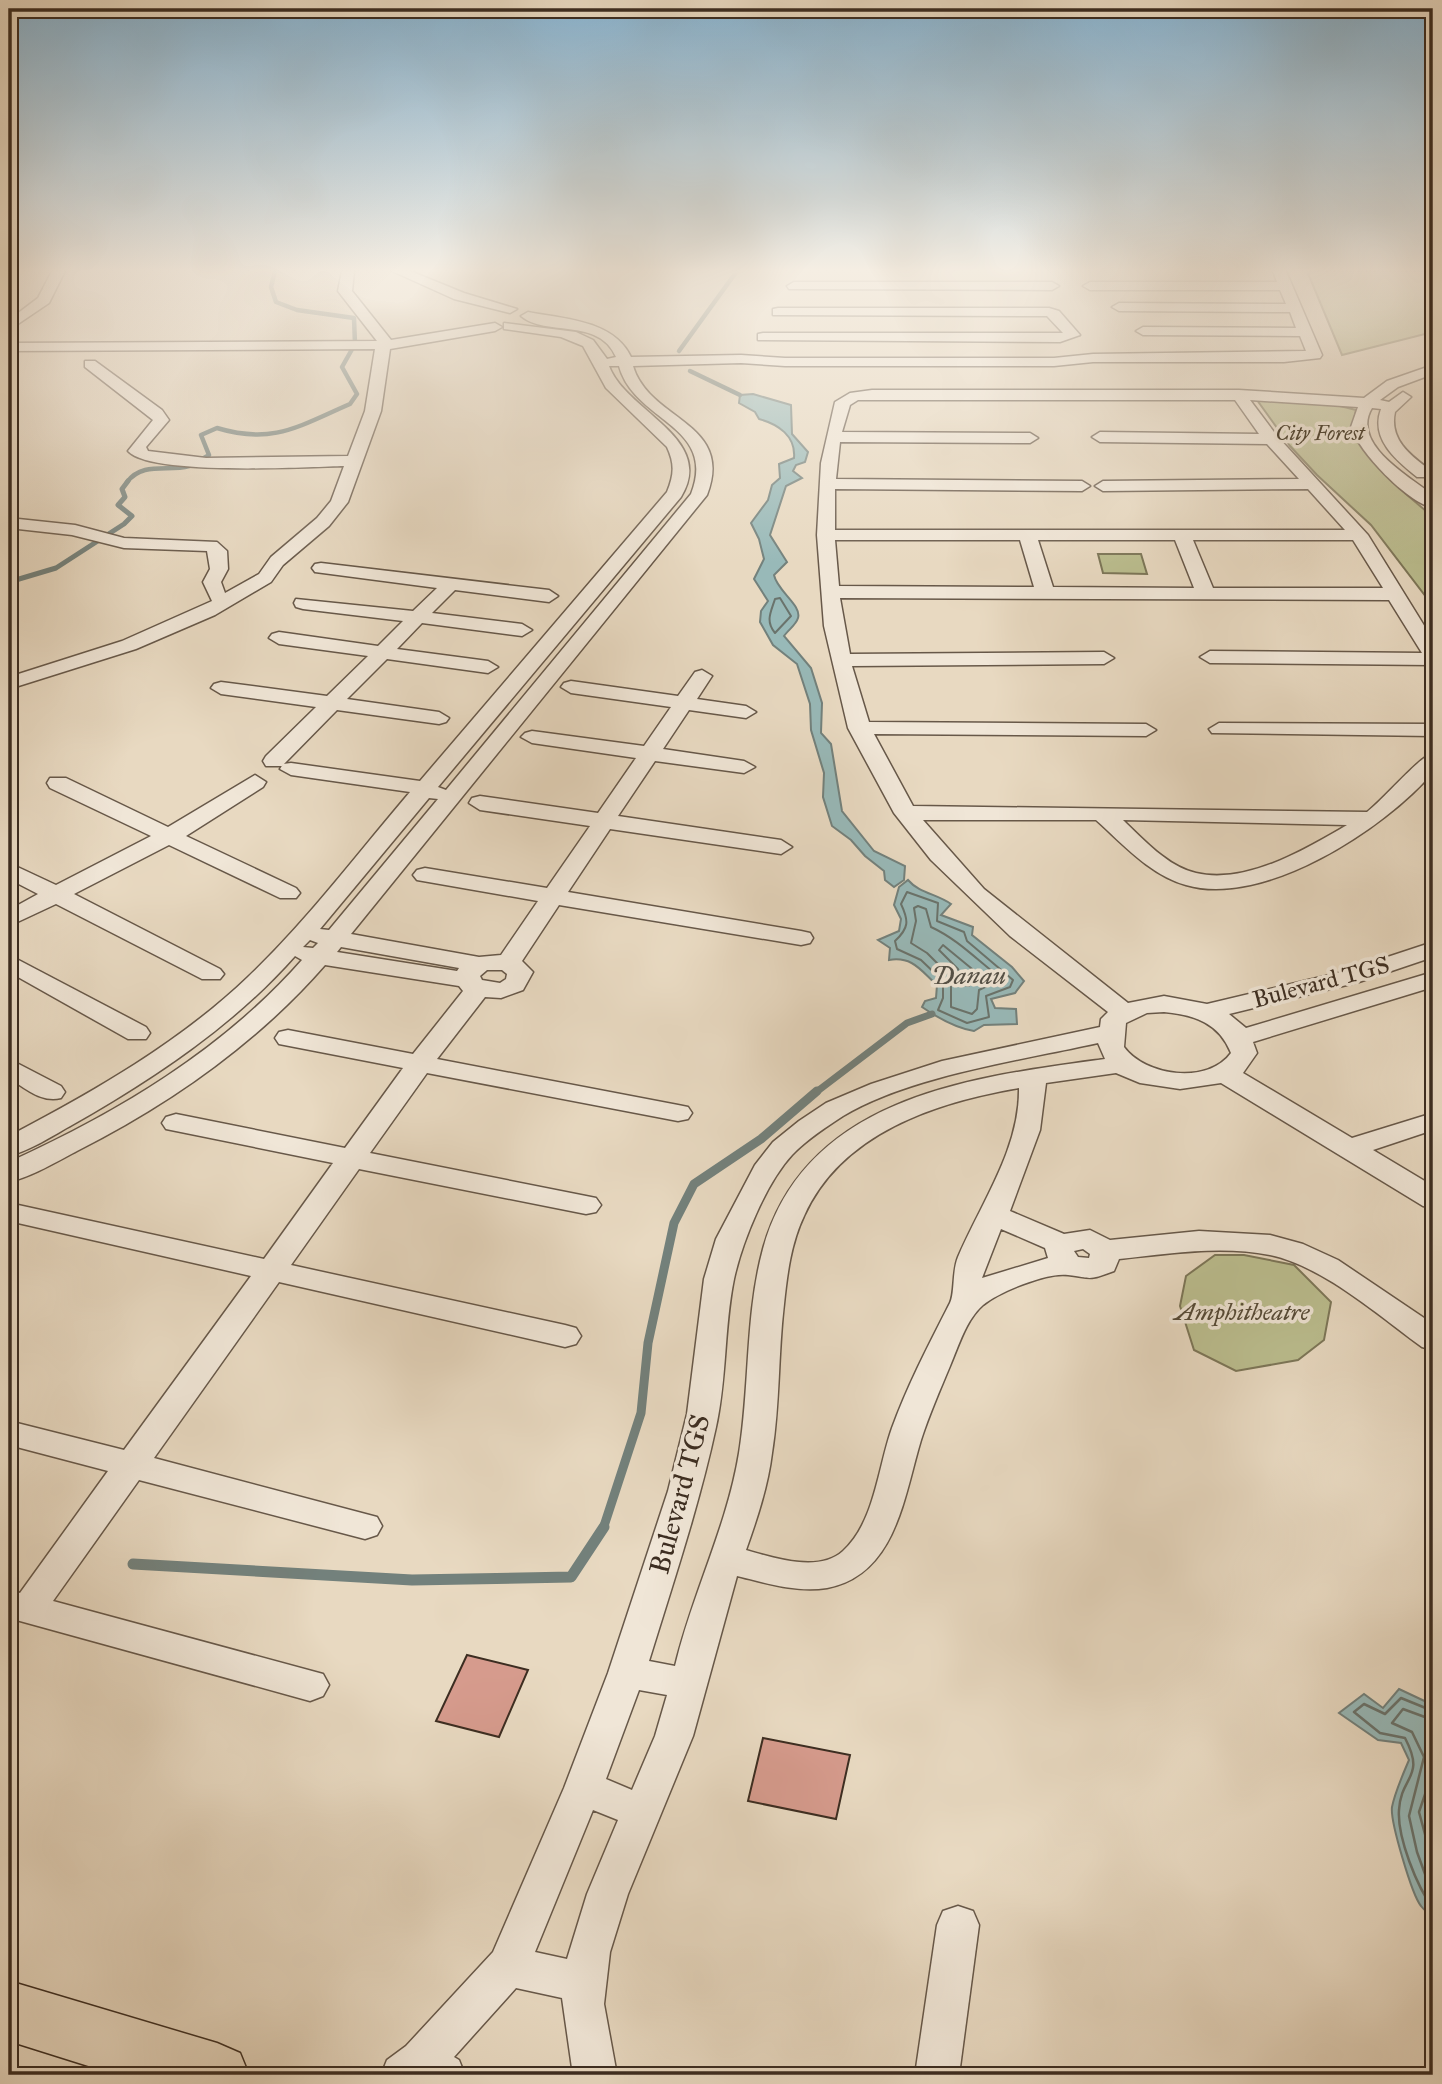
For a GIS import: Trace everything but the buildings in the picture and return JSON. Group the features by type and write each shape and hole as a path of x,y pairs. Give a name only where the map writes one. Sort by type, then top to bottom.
{"highway":[{"path":"9,2011 217,2075"}],"street":[{"path":"96,368 157,413 161,420 136,451 156,457 206,463 355,461"},
{"path":"9,683 129,645 223,603 265,578 276,561 330,516 339,502 373,411 379,368"},
{"path":"9,1147 136,1075 196,1033 252,987 295,942 423,792 683,480 685,467 681,453 671,440 608,382 604,368"},
{"path":"9,1173 96,1131 167,1087 234,1038 280,998 326,948 452,796 707,481 705,453 695,440 631,381 628,368"},
{"path":"1431,493 1382,461 1365,442 1359,422 1366,406 1386,388 1433,369"},
{"path":"1207,1012 1227,1024 1240,1038 1243,1051 1238,1064 1226,1074 1186,1083 1163,1080 1123,1064 1110,1051 1116,1022 1044,952 950,868 886,785 858,728 829,592 825,536 827,484 843,402 862,395 1239,395 1318,398 1366,406 1393,405 1433,383"},
{"path":"1210,657 1433,657 1359,535 1272,439 1239,395"},
{"path":"1393,405 1386,417 1389,439 1431,493"},
{"path":"835,437 1030,438"},
{"path":"1100,437 1272,439"},
{"path":"827,484 1082,486"},
{"path":"1102,486 1311,484"},
{"path":"9,523 75,530 96,537 211,547 218,551 220,558 213,589 223,603"},
{"path":"825,536 1359,535"},
{"path":"1028,536 1045,593"},
{"path":"1182,536 1206,594"},
{"path":"321,568 550,596"},
{"path":"9,919 168,836 255,782 282,770 331,704 451,584"},
{"path":"829,592 1397,594"},
{"path":"303,603 522,630"},
{"path":"279,638 488,667"},
{"path":"842,660 1104,658"},
{"path":"295,942 475,978 499,991 516,983 520,972 509,963 702,676"},
{"path":"571,687 746,712"},
{"path":"221,688 439,718"},
{"path":"858,728 1146,730"},
{"path":"1219,729 1433,730"},
{"path":"532,737 744,767"},
{"path":"1102,813 1177,874 1198,881 1223,883 1243,880 1279,866 1371,819 1400,795 1433,759"},
{"path":"282,770 391,797 423,792 452,796"},
{"path":"58,783 288,893"},
{"path":"480,803 781,847"},
{"path":"905,813 1102,813 1371,819"},
{"path":"9,870 211,974"},
{"path":"425,875 801,938"},
{"name":"Bulevard TGS","path":"422,2071 508,1966 583,1788 627,1673 698,1446 719,1279 736,1227 765,1171 783,1148 836,1109 951,1066 1116,1022 1164,1004 1207,1012 1350,977 1433,949"},
{"path":"9,962 136,1033"},
{"path":"310,1685 18,1606 132,1463 420,1063 475,978"},
{"name":"Bulevard TGS","path":"1240,1038 1433,979"},
{"path":"288,1038 678,1113"},
{"path":"595,2075 583,1983 591,1944 641,1811 668,1752 691,1684 703,1625 750,1487 779,1246 796,1203 829,1159 847,1142 876,1125 931,1102 1032,1077 1123,1064"},
{"path":"9,1067 51,1092"},
{"path":"1226,1074 1433,1199"},
{"path":"968,1302 965,1288 969,1264 994,1215 1026,1130 1034,1098 1032,1077"},
{"path":"1352,1149 1433,1121"},
{"path":"176,1123 586,1205"},
{"path":"9,1212 565,1336"},
{"path":"994,1215 1065,1254"},
{"path":"726,1559 786,1572 817,1574 840,1571 858,1559 885,1508 905,1440 951,1325 968,1302 981,1292 1065,1254 1070,1240 1090,1240 1105,1250 1213,1242 1254,1244 1291,1250 1336,1274 1433,1339"},
{"path":"9,1433 365,1526"},
{"path":"627,1673 691,1684"},
{"path":"583,1788 641,1811"},
{"path":"937,2075 958,1925"},
{"path":"508,1966 583,1983"}],"green space":[{"name":"City Forest","path":"1257,400 1324,402 1356,410 1351,433 1406,494 1433,517 1433,606 1371,525 1290,446"},
{"path":"1098,554 1141,554 1147,574 1103,573"},
{"name":"Amphitheatre","path":"1215,1255 1244,1255 1294,1265 1331,1302 1324,1340 1298,1360 1236,1371 1194,1350 1180,1306 1186,1276"}],"water":[{"path":"753,394 791,405 792,434 808,452 805,462 796,465 793,471 802,478 786,486 770,535 787,562 774,575 776,581 798,613 796,623 784,636 811,668 822,703 821,733 831,744 842,811 874,851 905,866 904,880 894,887 885,880 884,871 832,826 823,797 824,773 811,730 810,704 797,664 773,645 760,622 761,611 768,601 754,579 764,559 751,523 768,500 772,485 780,478 779,464 794,458 794,450 784,432 759,419 755,412 739,403 740,395"},
{"name":"Danau","path":"908,880 917,888 951,904 941,915 973,927 972,935 1012,967 1024,981 1015,993 991,999 995,1008 1016,1009 1017,1024 984,1025 974,1031 947,1022 922,1007 925,1001 936,998 937,985 911,962 889,960 890,948 878,940 899,931 901,919 894,905 899,887"},
{"path":"1399,1689 1433,1705 1433,1917 1421,1906 1412,1888 1392,1815 1395,1795 1409,1760 1401,1743 1378,1740 1339,1713 1364,1694 1383,1708"}],"waterway":[{"path":"128,481 140,471 181,468 209,455 201,435 217,428 254,435 270,434 300,426 350,404 357,394 343,368"},
{"path":"690,371 740,395"},
{"path":"9,582 56,568 124,524 132,516 118,505 125,497 122,489 128,481"},
{"path":"815,1093 907,1023 932,1014"},
{"path":"603,1528 641,1413 648,1343 674,1223 694,1184 761,1139 817,1091"},
{"path":"133,1564 412,1580 571,1577 603,1528"}]}
